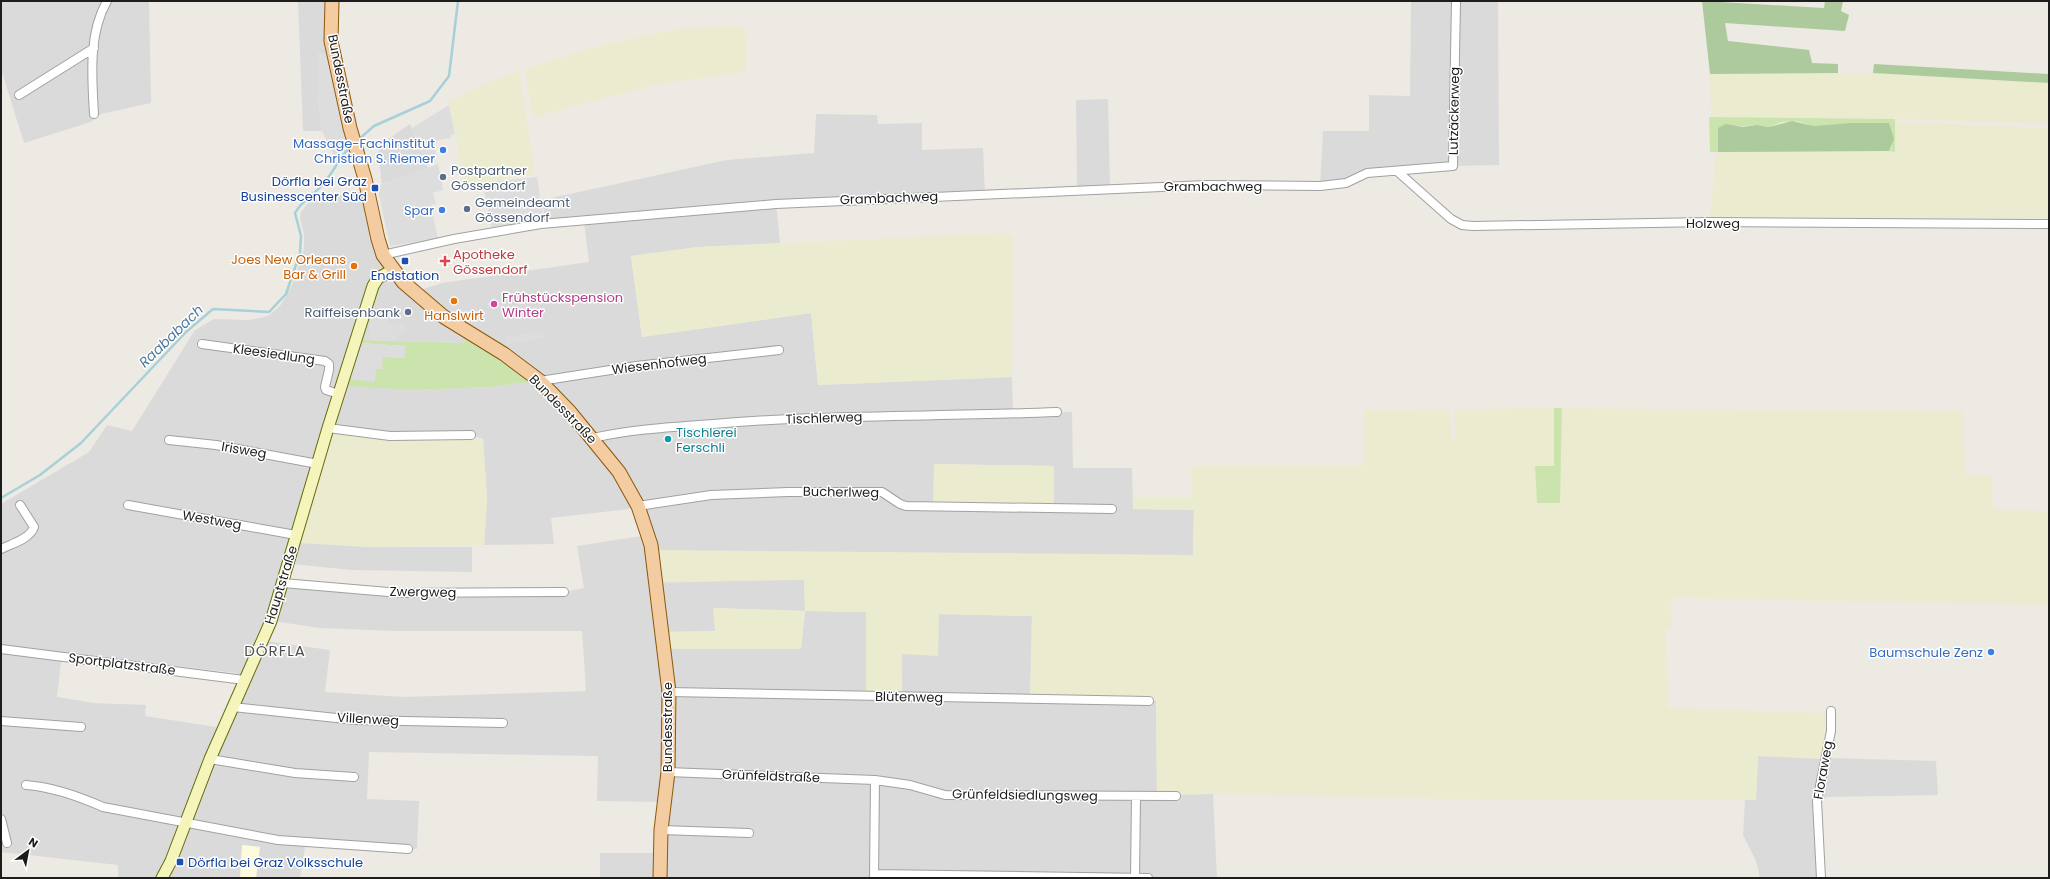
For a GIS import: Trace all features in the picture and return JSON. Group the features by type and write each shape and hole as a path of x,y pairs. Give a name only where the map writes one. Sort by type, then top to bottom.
{"main road":[{"name":"Bundesstraße","path":"332,1 331,41 351,131 365,179 383,255 403,282 444,317 504,354 540,381 593,438 619,472 638,506 652,545 669,692 668,772 661,830 660,878"},
{"name":"Hauptstraße","path":"162,878 210,759 271,621 328,428 373,286 378,278 393,270"}],"street":[{"path":"94,114 94,48 101,13 107,1"},
{"name":"Lutzäckerweg","path":"1397,171 1453,166 1456,1"},
{"path":"18,95 94,48"},
{"name":"Holzweg","path":"1397,171 1414,189 1451,219 1462,225 1473,226 1708,222 2049,224"},
{"name":"Grambachweg","path":"383,255 454,239 541,224 776,204 1200,185 1320,186 1346,183 1367,173 1397,171"},
{"name":"Kleesiedlung","path":"202,344 325,361 329,364 330,370 325,387 326,390 339,394"},
{"name":"Wiesenhofweg","path":"540,381 636,366 779,350"},
{"name":"Tischlerweg","path":"593,438 673,427 749,421 878,416 1057,412"},
{"path":"328,428 390,436 471,435"},
{"name":"Irisweg","path":"169,440 216,445 318,464"},
{"name":"Bucherlweg","path":"638,506 711,494 882,492 900,504 906,506 1112,510"},
{"path":"1,549 23,539 32,532 34,527 20,505"},
{"name":"Westweg","path":"128,505 296,535"},
{"name":"Zwergweg","path":"282,583 400,593 564,592"},
{"name":"Sportplatzstraße","path":"1,649 244,680"},
{"name":"Blütenweg","path":"669,692 1149,701"},
{"name":"Villenweg","path":"233,707 356,720 504,723"},
{"name":"Floraweg","path":"1820,878 1817,801 1831,731 1831,711"},
{"path":"1,721 81,727"},
{"path":"210,759 295,773 354,776"},
{"name":"Grünfeldstraße","path":"668,772 875,780"},
{"path":"875,780 874,876 1148,878"},
{"name":"Grünfeldsiedlungsweg","path":"875,780 910,785 945,794 1176,796"},
{"path":"26,785 40,786 79,797 103,807 278,840 408,849"},
{"path":"1135,878 1136,796"},
{"path":"1,819 7,843"},
{"path":"661,830 749,833"}],"shaded area":[{"path":"1,1 149,1 151,103 101,114 91,122 24,143 1,69"},
{"path":"298,1 327,1 329,56 318,53 318,99 322,131 303,131"},
{"path":"1411,1 1498,1 1499,165 1453,166 1397,171 1320,186 1323,131 1369,131 1369,95 1410,96"},
{"path":"737,25 738,28 747,29 746,72 659,84 533,117 525,69 584,50 638,37 678,29"},
{"path":"318,53 329,56 346,137 335,158 322,131 318,99"},
{"path":"519,71 535,174 465,187 449,102 487,83"},
{"path":"1873,73 2049,83 2049,124 1895,119 1711,117 1710,74"},
{"path":"1108,99 1110,186 1077,186 1076,100"},
{"path":"449,105 455,134 451,135 451,138 434,141 436,154 424,158 412,128"},
{"path":"816,114 877,115 878,124 922,123 922,150 983,148 985,194 776,204 780,243 698,247 631,256 642,337 811,313 818,385 1012,377 1013,414 1072,412 1073,468 1132,468 1133,509 1194,510 1193,555 656,583 804,579 805,611 867,612 866,696 902,696 902,654 939,614 1032,616 1030,699 1156,701 1157,795 1213,794 1217,878 600,878 600,853 660,853 664,802 597,801 598,756 369,752 367,799 419,801 417,849 306,841 300,878 118,878 118,865 1,852 1,504 89,452 107,425 132,431 195,330 214,319 248,320 268,316 280,306 292,285 304,249 304,234 300,218 301,212 307,204 313,200 359,192 364,193 369,229 414,292 442,283 589,262 584,221 546,224 542,200 727,160 814,153","holes":["470,333 531,382 490,387 411,390 347,385 362,340 463,343","328,428 449,437 471,435 483,439 487,498 484,545 554,544 551,518 629,509 638,506 648,535 577,546 584,588 564,592 400,593 276,582 283,563 351,570 472,572 472,547 370,547 290,542","934,464 1054,466 1054,504","714,608 805,611 801,649 664,649 662,632 715,631","267,620 319,628 396,631 582,631 586,691 404,697 325,692 330,650 259,640","62,653 237,673 234,683 242,684 223,728 145,716 146,705 94,703 57,697"]},
{"path":"1895,122 2049,128 2049,218 1710,217 1715,158 1718,152 1895,152"},
{"path":"410,124 428,168 382,184 378,152 387,140"},
{"path":"438,164 443,190 433,193 436,204 431,205 438,239 390,246 377,186"},
{"path":"537,177 544,221 491,227 483,183"},
{"path":"1007,233 1013,238 1012,377 818,385 811,313 642,337 631,256 698,247"},
{"path":"371,312 377,312 377,319 388,319 388,325 404,325 405,334 398,334 397,341 368,340"},
{"path":"543,331 544,338 506,344 505,337"},
{"path":"360,343 405,346 405,358 383,357 382,369 376,369 375,382 349,379"},
{"path":"1554,408 1554,466 1536,466 1537,503 1560,503 1562,408 1963,411 1965,475 1992,476 1993,509 2049,511 2049,605 1671,598 1672,630 1666,630 1668,708 1828,713 1822,759 1758,756 1756,800 1501,800 1213,794 1157,795 1156,701 1030,699 1032,616 939,614 938,656 902,654 901,691 866,691 866,612 805,611 804,580 660,582 657,550 1193,555 1194,510 1133,509 1133,498 1192,498 1191,466 1363,466 1364,410 1450,409 1451,437 1455,438 1455,409"},
{"path":"334,432 423,440 483,439 487,498 484,545 370,547 298,543"},
{"path":"934,464 1054,466 1054,505 933,502"},
{"path":"713,608 805,611 801,649 670,649 669,632 715,631"},
{"path":"1758,756 1936,761 1938,795 1828,797 1817,801 1821,878 1760,878 1756,861 1743,835 1745,800 1756,800"},
{"path":"242,845 260,847 256,878 240,878"}],"green space":[{"path":"1702,1 1824,8 1825,1 1843,1 1841,11 1849,15 1845,31 1725,23 1728,41 1809,50 1812,63 1838,64 1838,73 1710,74"},
{"path":"1874,64 2049,74 2049,83 1873,73"},
{"path":"1709,117 1895,119 1895,152 1889,151 1892,147 1884,123 1850,123 1814,126 1797,121 1782,122 1769,127 1757,125 1718,128 1718,152 1710,152"},
{"path":"1792,121 1814,126 1850,123 1889,123 1894,139 1889,151 1718,152 1718,128 1726,124 1742,127 1757,125 1769,127"},
{"path":"466,339 513,367 531,382 490,387 411,390 346,386 349,379 376,368 383,356 404,358 405,346 360,343 362,340 463,343"},
{"path":"1554,408 1562,408 1560,503 1537,503 1535,466 1554,466"}],"waterway":[{"name":"Raababach","path":"358,140 374,126 430,101 449,76 458,1"},
{"name":"Raababach","path":"1,498 40,475 81,443 186,332 213,309 269,312 286,294 300,253 301,236 295,213 298,208 320,188 351,146"}],"place":[{"name":"Massage-Fachinstitut Christian S. Riemer","path":"443,150"},
{"name":"Postpartner Gössendorf","path":"443,177"},
{"name":"Dörfla bei Graz Businesscenter Süd","path":"375,188"},
{"name":"Gemeindeamt Gössendorf","path":"467,209"},
{"name":"Spar","path":"442,210"},
{"name":"Endstation","path":"405,261"},
{"name":"Apotheke Gössendorf","path":"445,261"},
{"name":"Joes New Orleans Bar & Grill","path":"354,266"},
{"name":"Hanslwirt","path":"454,301"},
{"name":"Frühstückspension Winter","path":"494,304"},
{"name":"Raiffeisenbank","path":"408,312"},
{"name":"Tischlerei Ferschli","path":"668,439"},
{"name":"Baumschule Zenz","path":"1991,652"},
{"name":"Dörfla bei Graz Volksschule","path":"180,862"}],"district":[{"name":"DÖRFLA","path":"275,650"}]}
